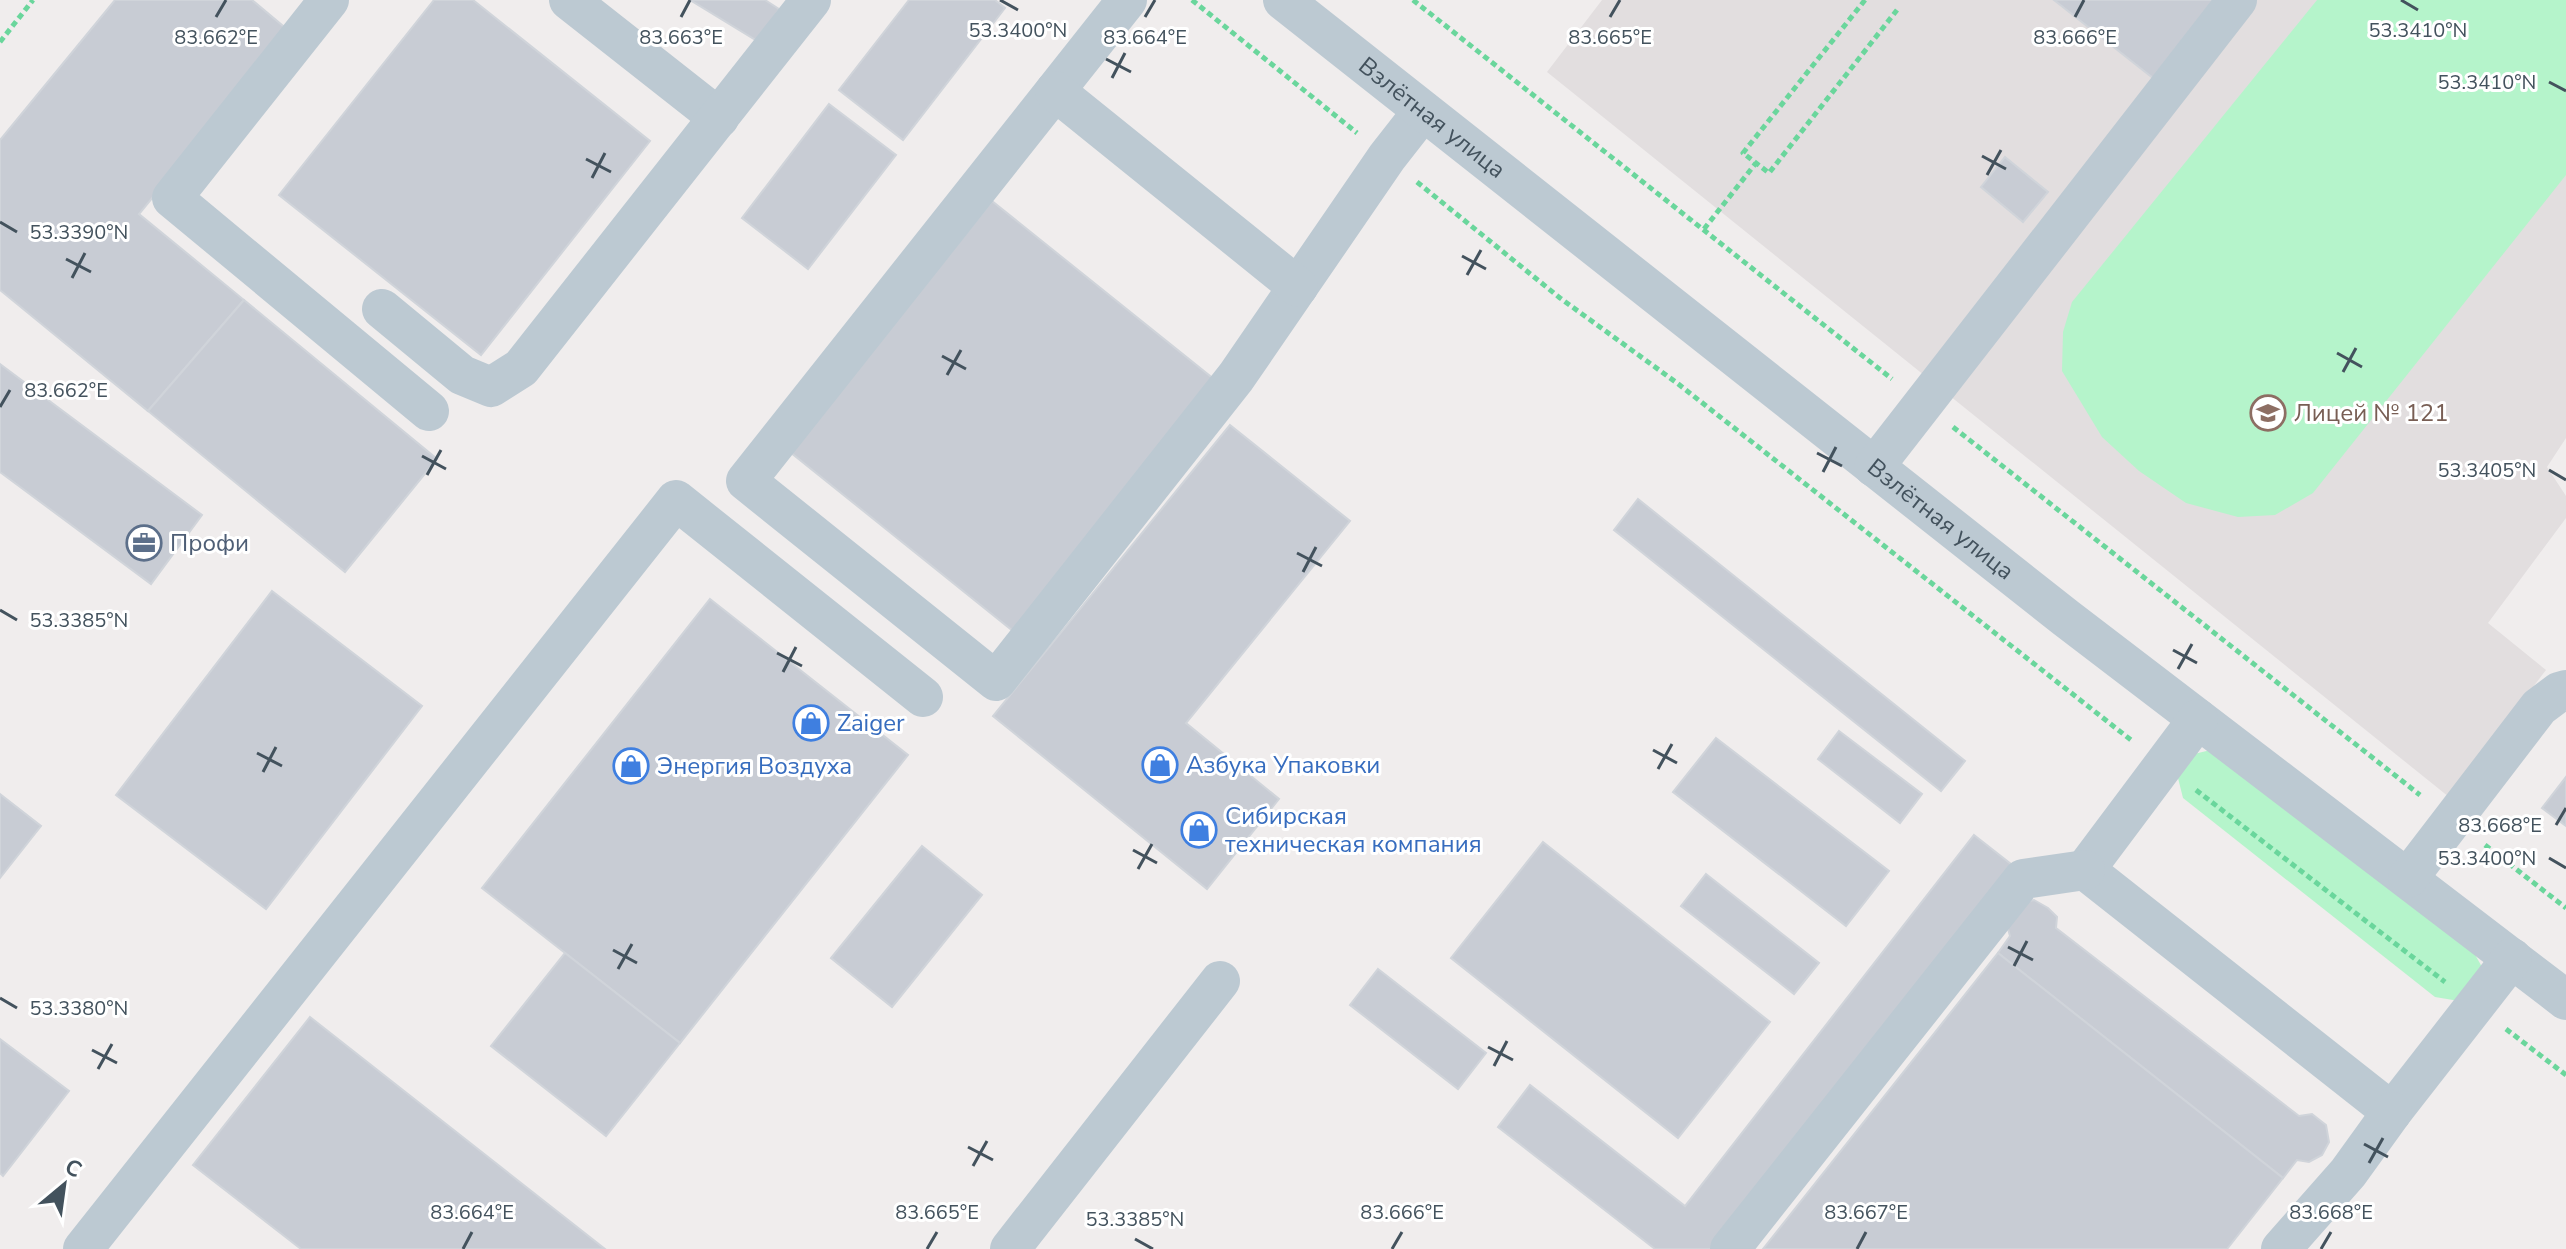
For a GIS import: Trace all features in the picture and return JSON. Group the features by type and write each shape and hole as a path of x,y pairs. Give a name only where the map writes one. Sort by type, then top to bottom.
{"street":[{"path":"329,0 172,198 429,411"},
{"path":"569,0 719,118"},
{"path":"382,309 462,375 491,387 521,368 811,0"},
{"path":"1127,0 746,481 996,681 1236,377 1387,157 1423,111"},
{"name":"Взлётная улица","path":"1283,0 1874,467 2566,1000"},
{"path":"1874,467 2237,0"},
{"path":"1055,91 1298,287"},
{"path":"83,1249 676,500 923,697"},
{"path":"2408,878 2539,707 2566,690"},
{"path":"1730,1249 2023,879 2085,870 2198,719"},
{"path":"2085,870 2392,1112"},
{"path":"2281,1249 2348,1173 2512,958"},
{"path":"1010,1249 1220,981"}],"path":[{"path":"0,42 33,0"},
{"path":"1192,0 1560,298 1677,383 2163,765 2566,1075"},
{"path":"1413,0 2566,908"},
{"path":"1865,0 1743,153 1769,173 1897,10"},
{"path":"1704,229 1756,163"}],"shaded area":[{"name":"Лицей № 121","path":"1602,0 2566,0 2566,438 2547,467 2566,496 2566,518 2488,623 2546,670 2449,797 1547,72"}],"green space":[{"path":"2317,0 2566,0 2566,175 2313,493 2275,515 2238,517 2186,503 2139,471 2102,437 2062,371 2063,332 2072,302"},
{"path":"2219,748 2469,944 2486,974 2465,1002 2435,997 2183,798 2178,778 2194,754"}],"building":[{"path":"115,0 252,0 289,31 139,214 244,300 148,411 0,290 0,140"},
{"path":"434,0 473,0 650,141 481,355 279,195"},
{"path":"690,0 765,0 779,9 759,42"},
{"path":"909,0 995,0 1005,8 903,140 839,90"},
{"path":"2054,0 2214,0 2153,78"},
{"path":"829,104 896,155 808,269 742,218"},
{"path":"2005,157 2048,192 2023,222 1981,187"},
{"path":"992,201 1215,380 1013,631 790,452"},
{"path":"244,300 437,459 345,572 148,411"},
{"path":"0,364 202,515 151,584 0,472"},
{"path":"1230,425 1350,521 1186,723 1279,799 1207,889 993,716"},
{"path":"1638,499 1965,761 1941,791 1614,530"},
{"path":"272,591 422,706 266,909 116,795"},
{"path":"710,599 908,755 680,1043 482,888"},
{"path":"1839,731 1922,794 1900,823 1818,759"},
{"path":"1716,738 1889,871 1846,926 1673,792"},
{"path":"2566,777 2566,826 2542,808"},
{"path":"0,794 41,826 0,878"},
{"path":"1974,835 2016,868 1719,1249 1655,1249 1498,1127 1530,1085 1685,1206"},
{"path":"1543,842 1770,1022 1678,1138 1451,958"},
{"path":"922,846 982,895 892,1007 831,958"},
{"path":"1706,874 1819,963 1794,994 1681,906"},
{"path":"2034,900 2057,917 2056,928 2299,1116 2312,1114 2326,1125 2329,1142 2322,1155 2309,1162 2297,1160 2283,1178 1998,953 2010,936 2006,922 2021,903"},
{"path":"565,953 680,1043 606,1136 491,1046"},
{"path":"1998,953 2283,1178 2227,1249 1763,1249"},
{"path":"1378,969 1486,1053 1458,1089 1350,1005"},
{"path":"310,1017 605,1249 301,1249 193,1165"},
{"path":"0,1039 69,1091 3,1176 0,1173"}],"place":[{"name":"Лицей № 121","path":"2268,413"},
{"name":"Профи","path":"144,543"},
{"name":"Zaiger","path":"811,723"},
{"name":"Азбука Упаковки","path":"1160,765"},
{"name":"Энергия Воздуха","path":"631,766"},
{"name":"Сибирская техническая компания","path":"1199,830"}]}
